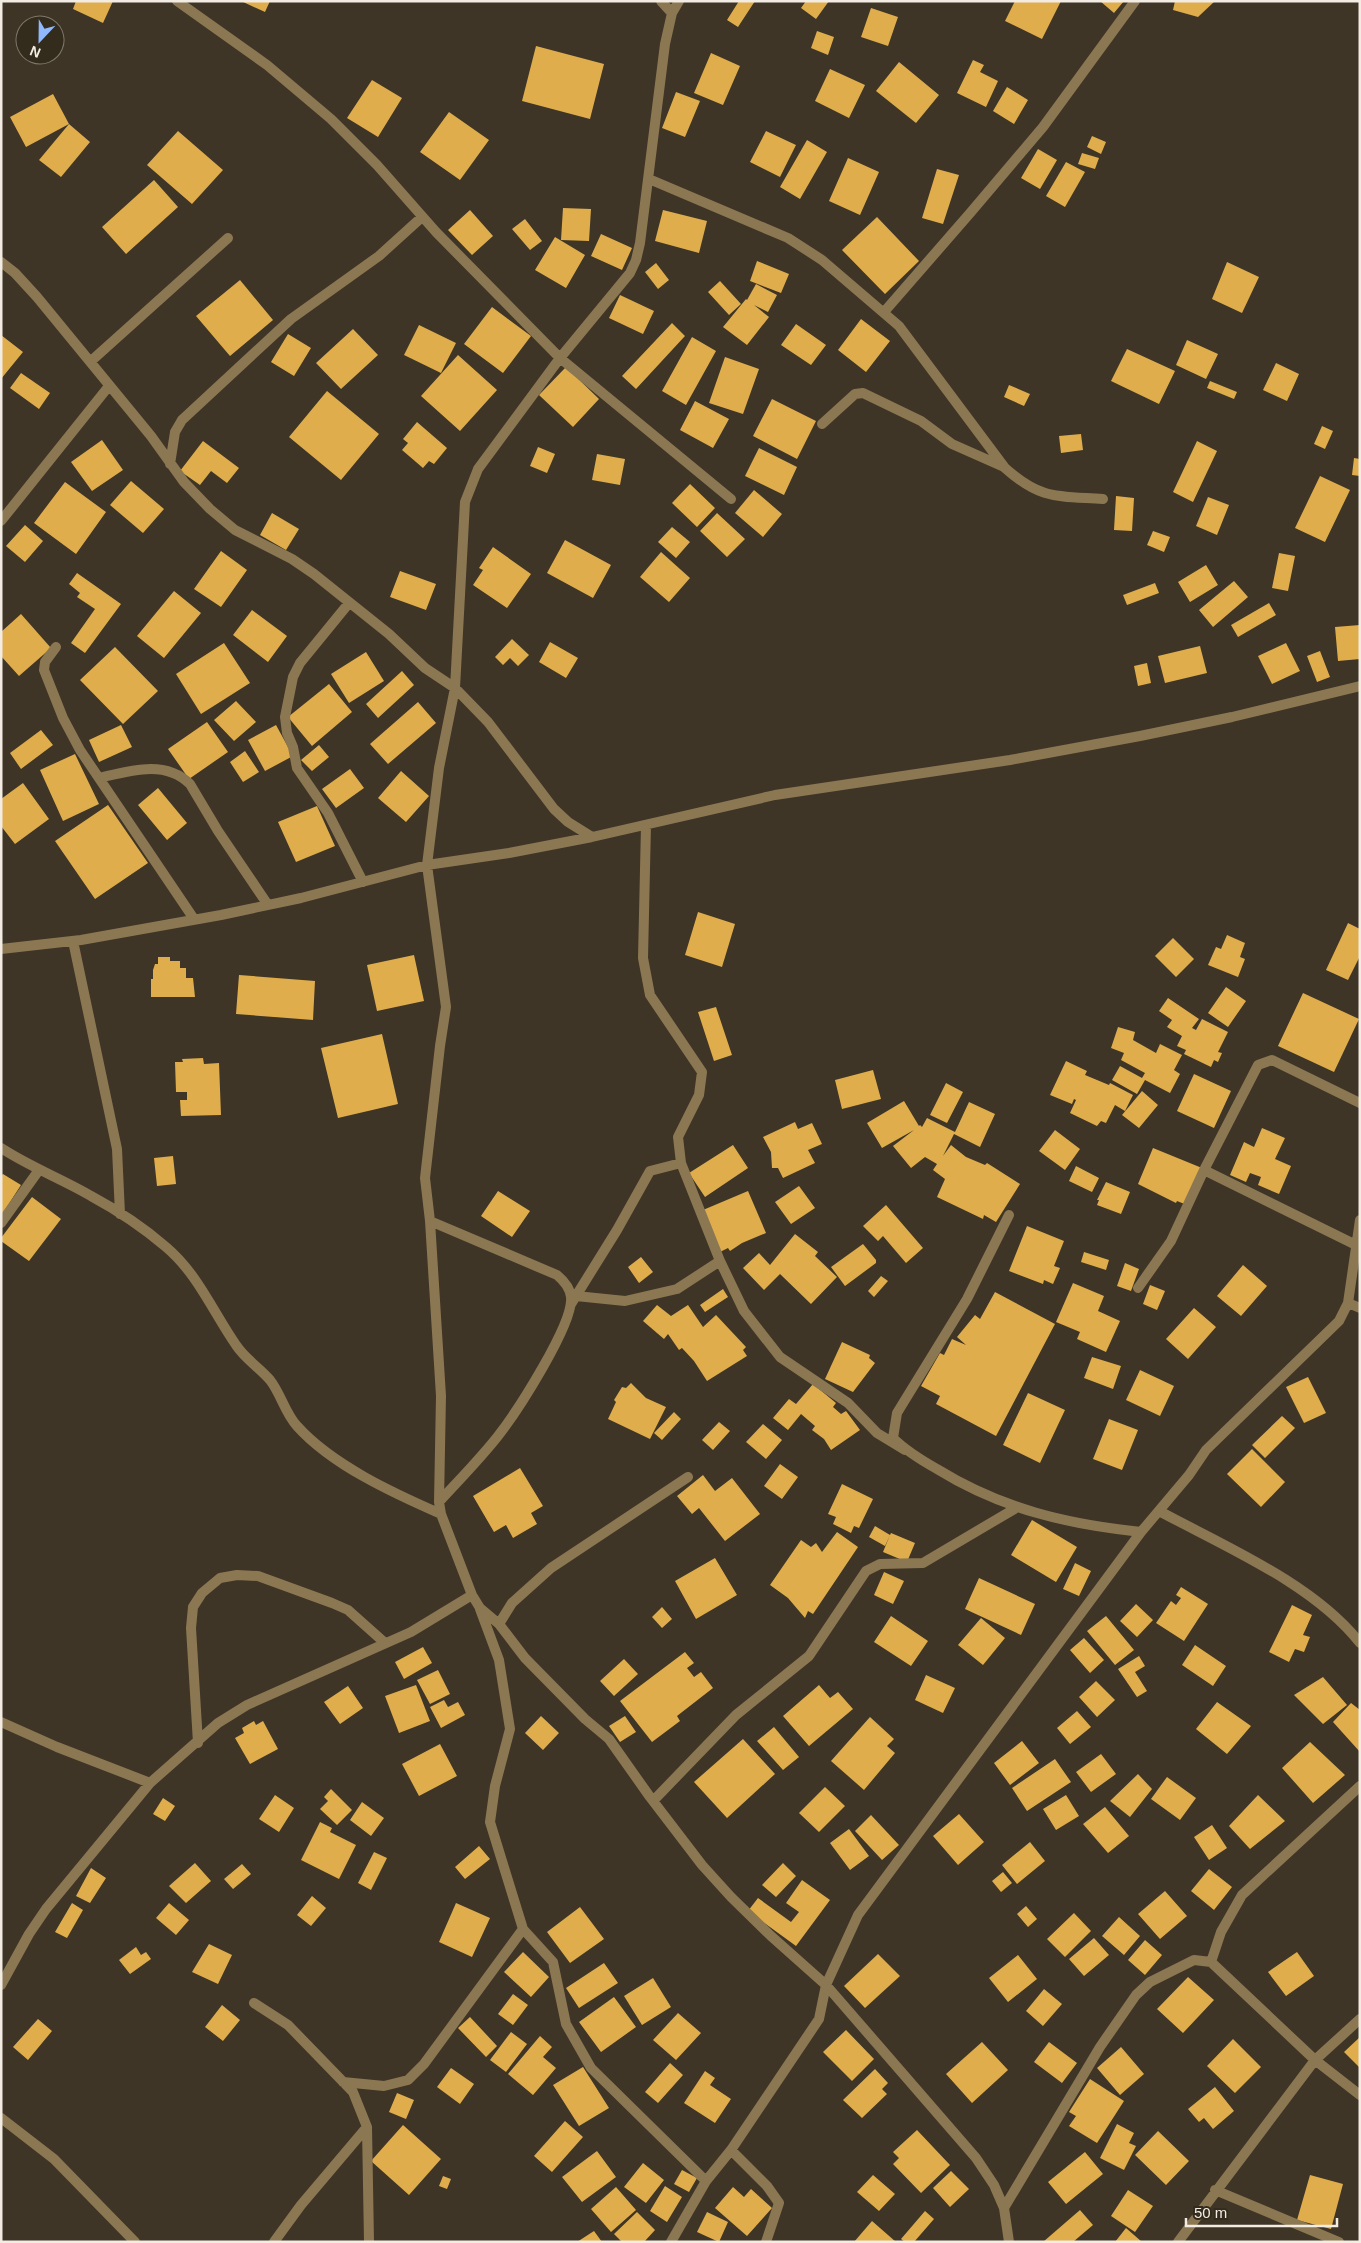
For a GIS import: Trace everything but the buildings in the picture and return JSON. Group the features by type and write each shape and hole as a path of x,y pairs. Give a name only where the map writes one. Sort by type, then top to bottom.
{"street":[{"path":"177,1 267,66 331,119 377,165 422,217 560,358 731,498"},
{"path":"661,1 672,13"},
{"path":"679,1 672,13 665,44 649,179 636,260 630,273 560,358 478,469 465,502 455,688 439,768 427,865 446,1007 425,1178 430,1221 441,1396 439,1502 441,1514 472,1595 480,1608 499,1660 510,1729 495,1786 490,1822 523,1928 553,1962 566,2024 591,2068 706,2181"},
{"path":"884,312 972,212 1043,127 1135,1"},
{"path":"649,179 788,238 822,260 899,326 1005,468 1022,483 1043,493 1103,499"},
{"path":"170,464 174,432 182,420 291,319 379,256 422,217"},
{"path":"90,362 228,238"},
{"path":"1,262 15,273 37,297 151,436 170,464 210,509 236,530 292,558 314,574 389,634 436,677 455,688 488,722 554,809 568,822 592,837"},
{"path":"1,520 109,386"},
{"path":"822,424 854,394 863,393 922,421 952,444 1005,468"},
{"path":"349,603 300,663 293,677 285,717 287,733 293,747 297,768 328,813 363,882"},
{"path":"56,647 44,662 46,678 63,718 99,778 194,918"},
{"path":"1,949 72,941 194,918 221,915 427,865 592,837 776,795 1010,760 1140,736 1232,717 1360,686"},
{"path":"99,778 136,769 153,768 177,774 184,778 190,784 218,831 268,905"},
{"path":"646,825 643,958 650,995 702,1072 699,1095 678,1137 682,1164 720,1261 744,1311 780,1357 848,1403 877,1433 955,1481 1016,1508 1093,1527 1140,1532"},
{"path":"72,941 117,1150 120,1214"},
{"path":"1138,1288 1171,1241 1204,1170 1258,1065 1272,1060 1360,1103"},
{"path":"1,1148 39,1170 91,1196 166,1247 185,1266 202,1288 235,1345 277,1389 295,1425 320,1449 370,1479 441,1514"},
{"path":"439,1502 499,1435 551,1351 573,1300 617,1230 650,1171 682,1164"},
{"path":"1,1223 39,1170"},
{"path":"1204,1170 1356,1245"},
{"path":"905,1450 893,1438 897,1414 967,1299 1009,1215"},
{"path":"671,2242 706,2181 731,2150 819,2019 826,1985 858,1916 1140,1532 1189,1475 1206,1450 1339,1321 1348,1303 1360,1220"},
{"path":"430,1221 557,1275 567,1287 573,1300"},
{"path":"573,1300 625,1301 651,1295 677,1288 720,1261"},
{"path":"1348,1303 1360,1308"},
{"path":"499,1624 512,1603 551,1568 688,1477"},
{"path":"653,1801 736,1716 809,1656 866,1571 880,1564 923,1563 1016,1508"},
{"path":"1159,1511 1275,1574 1329,1610 1348,1628 1360,1643"},
{"path":"198,1743 191,1628 193,1607 202,1593 220,1578 237,1575 258,1576 324,1600 348,1610 385,1642"},
{"path":"1,1985 29,1934 46,1909 150,1783 198,1743 218,1723 247,1705 411,1632 472,1595"},
{"path":"480,1608 499,1624 525,1658 584,1719 609,1739 702,1865 730,1897 826,1985 976,2158 994,2185 1004,2208 1010,2242"},
{"path":"1,1722 57,1748 150,1783"},
{"path":"1211,1962 1221,1932 1242,1895 1360,1786"},
{"path":"343,2082 384,2086 408,2080 424,2064 523,1928"},
{"path":"1004,2208 1100,2047 1136,1995 1150,1982 1194,1960 1211,1962 1315,2060 1360,2095"},
{"path":"254,2003 288,2025 353,2092 367,2127 369,2242"},
{"path":"1178,2242 1215,2190 1315,2060 1360,2019"},
{"path":"1,2118 54,2159 135,2242"},
{"path":"274,2242 301,2205 367,2127"},
{"path":"731,2150 767,2186 779,2203 766,2242"},
{"path":"1215,2190 1339,2242"}]}
